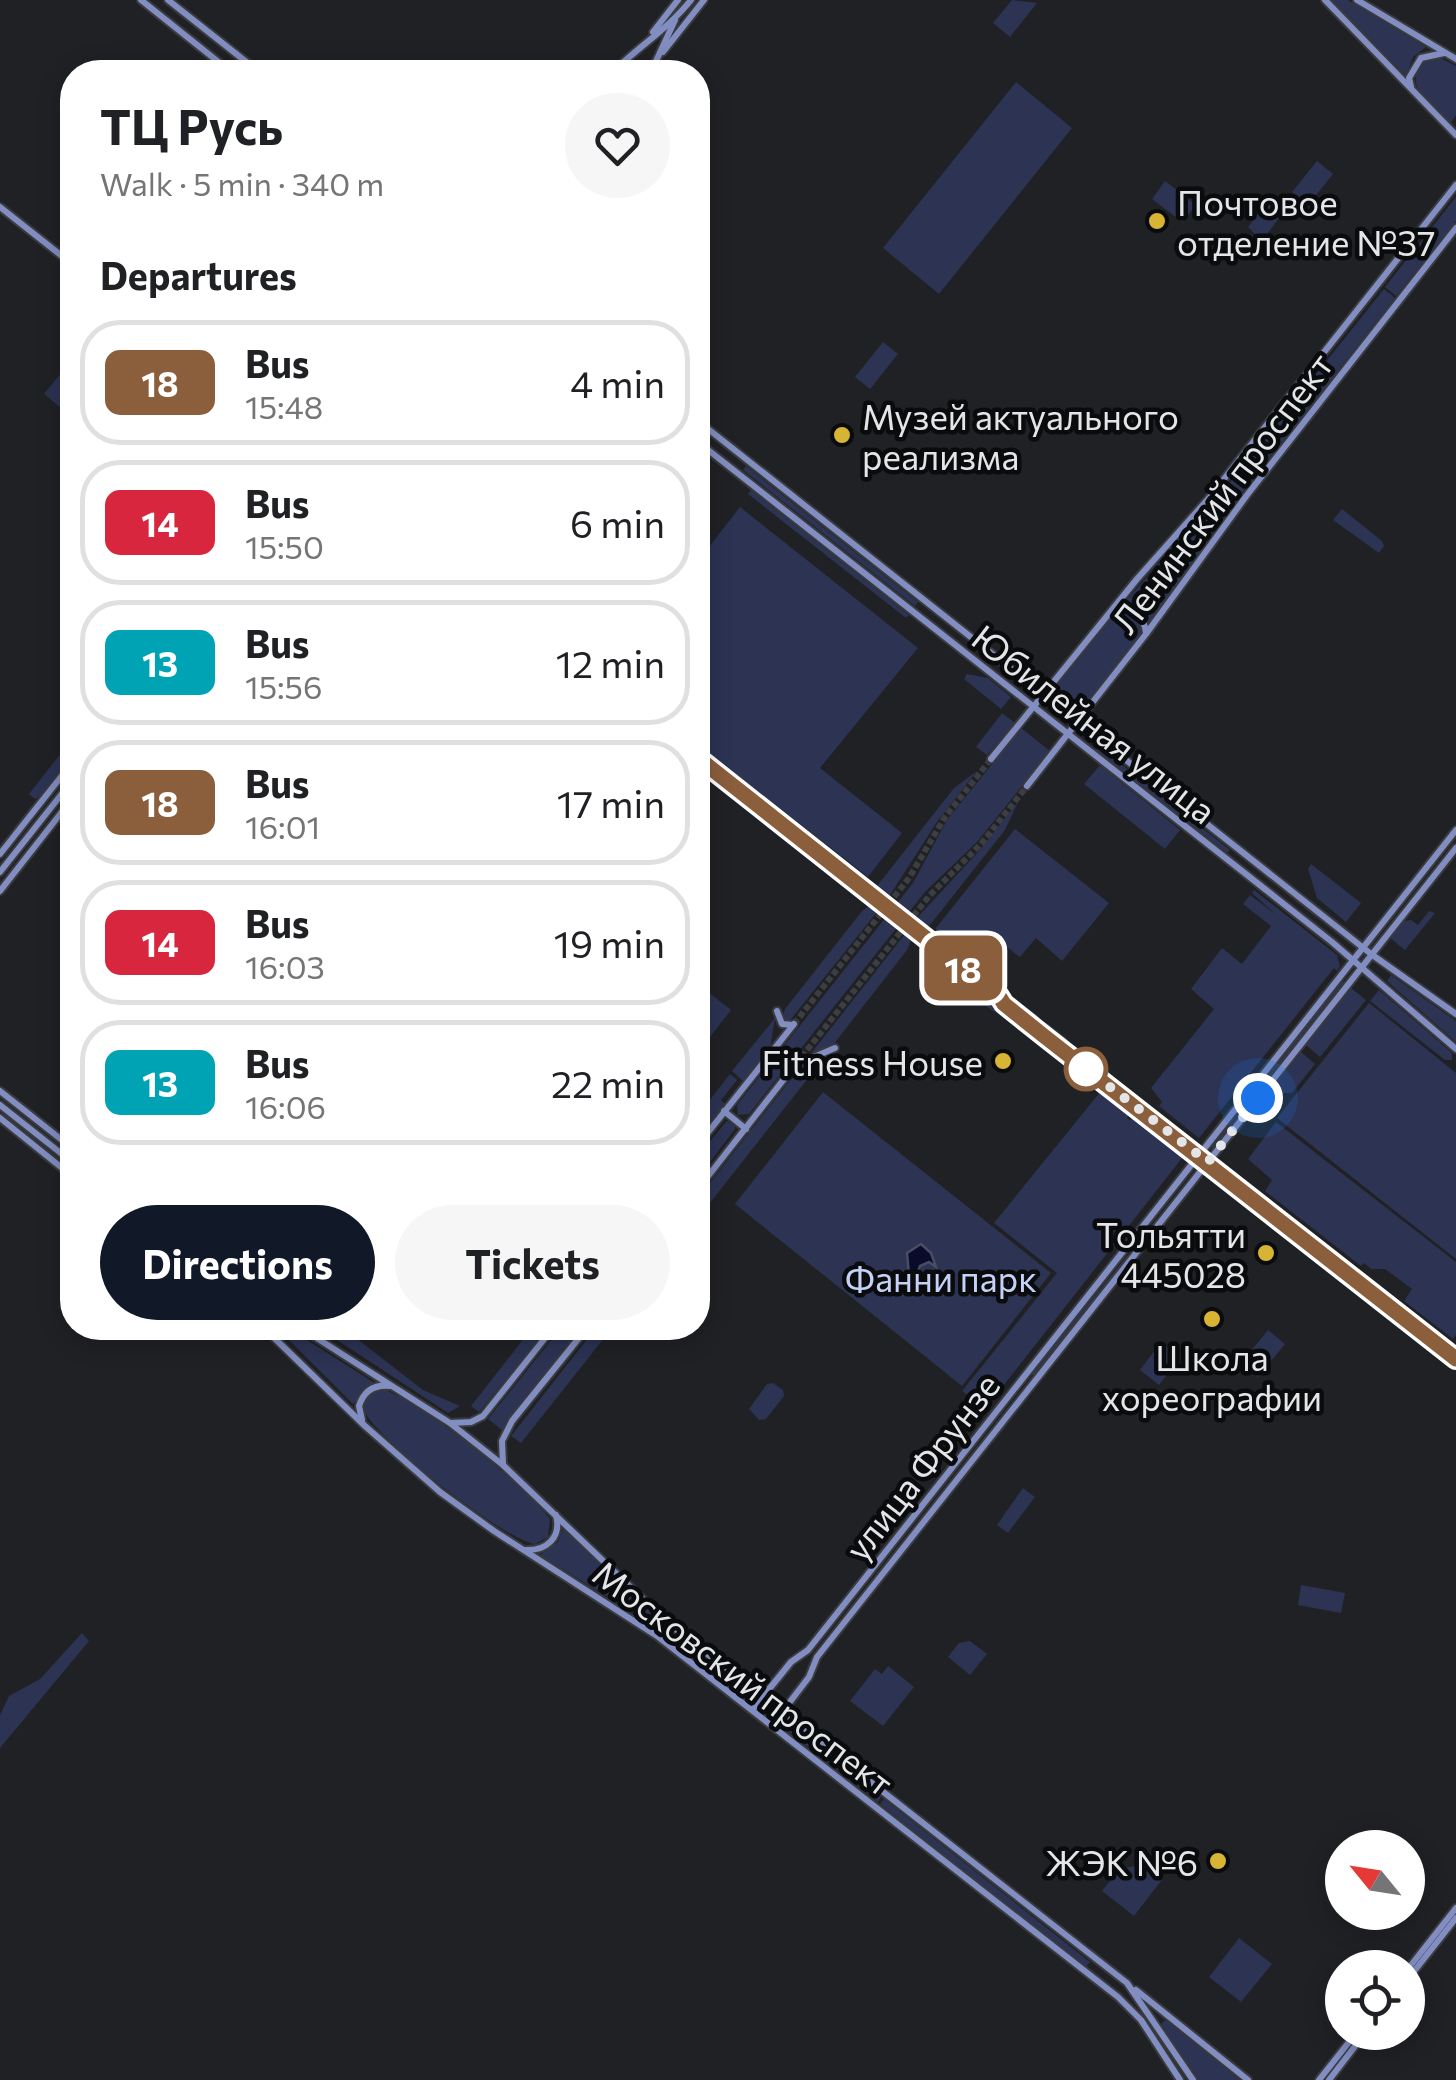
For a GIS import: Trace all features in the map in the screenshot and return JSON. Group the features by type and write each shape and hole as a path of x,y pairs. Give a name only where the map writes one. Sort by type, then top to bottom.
{"main road":[{"path":"140,0 216,60"},
{"path":"168,0 244,60"},
{"path":"650,38 678,0"},
{"path":"626,60 676,19 691,0"},
{"path":"658,60 704,0"},
{"path":"1325,0 1455,135"},
{"path":"1356,0 1456,59"},
{"path":"664,50 676,19"},
{"path":"650,38 661,38 664,50"},
{"path":"1412,90 1409,78 1421,58 1446,53"},
{"name":"Ленинский проспект","path":"991,759 1113,608 1209,498 1456,185"},
{"path":"0,206 60,254"},
{"name":"Ленинский проспект","path":"1027,786 1146,634 1246,495 1456,228"},
{"name":"Юбилейная улица","path":"710,430 1363,948 1456,1014"},
{"name":"Юбилейная улица","path":"710,451 1353,960 1456,1049"},
{"path":"1113,608 1124,606 1136,612 1146,634"},
{"path":"710,768 1032,1022"},
{"path":"0,854 60,778"},
{"path":"0,872 60,795"},
{"path":"0,891 60,814"},
{"name":"улица Фрунзе","path":"752,1708 794,1659 808,1650 1456,830"},
{"name":"улица Фрунзе","path":"773,1724 811,1672 817,1657 1456,848"},
{"path":"710,1129 794,1024 782,1024 778,1011"},
{"path":"1043,1031 1060,1044"},
{"path":"710,1174 795,1065 835,1048"},
{"path":"1070,1052 1456,1358"},
{"path":"0,1091 60,1138"},
{"path":"0,1105 60,1152"},
{"path":"724,1111 746,1128"},
{"path":"0,1118 60,1166"},
{"path":"1124,1249 1133,1256"},
{"name":"Московский проспект","path":"276,1340 440,1492 657,1636 1104,1986 1142,2020 1180,2080"},
{"name":"Московский проспект","path":"320,1340 450,1423 503,1465 662,1617 1248,2080"},
{"path":"450,1423 471,1422 483,1416 543,1340"},
{"path":"503,1465 505,1433 578,1340"},
{"path":"365,1426 359,1406 364,1394 375,1386 394,1386"},
{"path":"968,1448 969,1456 976,1455"},
{"path":"952,1468 958,1468 960,1475"},
{"path":"524,1550 541,1550 552,1540 558,1528 554,1512"},
{"path":"808,1650 810,1658 817,1657"},
{"path":"794,1659 806,1660 811,1672"},
{"path":"1423,1950 1456,1908"},
{"path":"1425,1957 1456,1918"},
{"path":"1104,1986 1116,1985 1114,1973"},
{"name":"Московский проспект","path":"1127,1983 1193,2080"},
{"path":"1142,2020 1137,2007 1146,2010"},
{"path":"1319,2080 1343,2050"},
{"path":"1328,2080 1352,2050"}],"green space":[{"path":"1012,0 1037,3 1010,37 993,23"},
{"path":"1331,0 1348,0 1426,47 1413,57 1406,76"},
{"path":"1438,57 1456,66 1456,115 1450,124 1417,88 1417,71 1423,61"},
{"path":"1016,82 1072,128 939,294 883,248"},
{"path":"1317,161 1333,174 1308,205 1292,192"},
{"path":"1165,181 1196,205 1182,222 1152,199"},
{"path":"1456,197 1456,221 1396,296 1385,287"},
{"path":"1269,200 1284,211 1260,239 1248,227"},
{"path":"1384,289 1395,298 1228,510 1215,501"},
{"path":"883,342 898,354 870,389 855,377"},
{"path":"60,374 60,407 44,394"},
{"path":"746,466 918,602 915,606 743,470"},
{"path":"751,490 909,615 906,618 748,494"},
{"path":"1213,503 1226,513 1149,624 1138,607 1124,603"},
{"path":"740,507 918,648 820,768 902,833 868,877 710,754 710,546"},
{"path":"1342,509 1382,541 1384,546 1379,553 1333,520"},
{"path":"1121,610 1137,617 1142,635 1083,710 1054,686 1112,613"},
{"path":"967,674 988,678 1011,697 1001,709 964,679"},
{"path":"1002,713 1015,723 987,755 976,747"},
{"path":"1021,728 1050,751 978,841 925,892 749,1114 738,1115 737,1105 913,883 947,820"},
{"path":"1098,746 1230,850 1227,853 1095,749"},
{"path":"60,754 60,772 43,794 35,799 29,794"},
{"path":"1100,765 1180,830 1165,849 1084,784"},
{"path":"977,771 937,822 890,895 877,886 954,788"},
{"path":"1018,802 1005,830 930,925 926,927 916,919 978,852"},
{"path":"1015,829 1109,903 1062,961 1036,938 1020,957 999,941 982,962 1003,979 997,988 938,940 936,928"},
{"path":"1311,864 1361,903 1346,922 1317,898 1308,869"},
{"path":"1254,890 1337,955 1340,966 1337,971 1334,968 1199,1138 1159,1106 1162,1102 1151,1088 1214,1009 1191,989 1222,948 1242,964 1271,926 1243,904 1250,895 1275,914 1252,893"},
{"path":"869,906 877,912 791,1019 782,1019 785,1009"},
{"path":"1429,911 1435,913 1405,950 1390,938 1404,921 1418,925"},
{"path":"905,934 911,940 907,950 833,1045 809,1056"},
{"path":"930,949 997,1001 998,1009 994,1012 924,957"},
{"path":"1391,975 1456,1021 1456,1042 1387,981"},
{"path":"1342,981 1345,983 1213,1149 1210,1147"},
{"path":"1351,988 1366,1000 1320,1057 1306,1045"},
{"path":"1379,990 1452,1053 1452,1060 1445,1060 1370,1001"},
{"path":"710,993 731,1010 710,1037"},
{"path":"1369,1003 1456,1073 1456,1259 1277,1118"},
{"path":"775,1018 770,1048 743,1081 732,1071"},
{"path":"1301,1052 1315,1064 1292,1093 1271,1089"},
{"path":"824,1058 710,1203 710,1183 799,1069"},
{"path":"730,1074 737,1080 710,1123 710,1100"},
{"path":"1105,1086 1129,1106 1127,1118 1139,1114 1186,1153 985,1409 962,1391 1057,1273 994,1223"},
{"name":"Фанни парк","path":"823,1092 1051,1273 962,1386 735,1204"},
{"path":"727,1121 735,1125 710,1162 710,1141"},
{"path":"1276,1122 1456,1262 1453,1339 1404,1301 1412,1289 1385,1269 1371,1269 1364,1263 1361,1266 1265,1191 1272,1180 1248,1159"},
{"path":"1127,1256 1034,1376 1031,1374"},
{"path":"1268,1330 1285,1344 1258,1377 1241,1363"},
{"path":"289,1340 307,1340 373,1382 353,1404"},
{"path":"337,1340 358,1340 423,1390 460,1406 448,1413"},
{"path":"523,1340 538,1340 479,1412 471,1406"},
{"path":"551,1340 571,1340 502,1430 488,1419"},
{"path":"587,1340 603,1340 521,1443 511,1436"},
{"path":"1161,1342 1180,1358 1159,1385 1140,1370"},
{"path":"773,1383 783,1390 784,1396 766,1419 759,1420 749,1409 767,1384"},
{"path":"382,1389 446,1427 518,1486 550,1519 548,1537 535,1544 496,1525 392,1444 364,1411 368,1396"},
{"path":"1023,1488 1035,1497 1008,1533 997,1525"},
{"path":"563,1529 663,1623 751,1694 747,1699 658,1628 540,1555 558,1542"},
{"path":"1301,1585 1345,1593 1341,1613 1298,1605"},
{"path":"82,1633 89,1641 0,1748 0,1715 9,1696 40,1679"},
{"path":"970,1641 987,1654 970,1675 948,1657 959,1643"},
{"path":"888,1666 914,1687 883,1726 850,1701 875,1669 882,1674"},
{"path":"788,1726 881,1797 878,1802 789,1732"},
{"path":"884,1799 1090,1962 1086,1967 880,1804"},
{"path":"1149,1865 1164,1877 1134,1916 1102,1891 1120,1868"},
{"path":"1239,1938 1272,1964 1241,2002 1209,1977"},
{"path":"1163,2021 1240,2080 1195,2080 1161,2027"}],"shaded area":[{"path":"921,1244 931,1253 936,1267 929,1262 920,1266 918,1271 924,1279 935,1275 921,1289 910,1286 907,1253"}],"tunnel":[{"path":"794,1024 909,878 945,817 991,759"},
{"path":"796,1064 930,895 981,844 1027,786"}],"bus line":[{"name":"18","path":"710,768 1456,1359"}],"place":[{"name":"Почтовое отделение №37","path":"1157,221"},
{"name":"Музей актуального реализма","path":"842,435"},
{"name":"Fitness House","path":"1003,1061"},
{"name":"Тольятти 445028","path":"1266,1253"},
{"name":"Школа хореографии","path":"1212,1319"},
{"name":"ЖЭК №6","path":"1218,1861"}],"route":[{"path":"1086,1069 1208,1162 1258,1098"}]}
